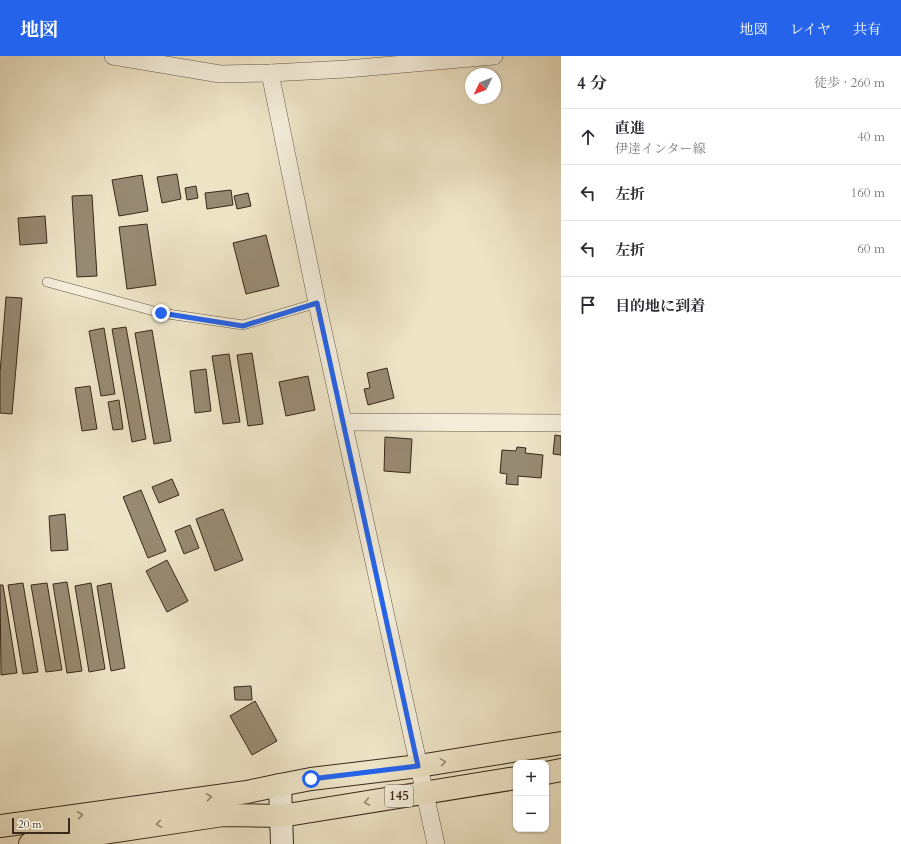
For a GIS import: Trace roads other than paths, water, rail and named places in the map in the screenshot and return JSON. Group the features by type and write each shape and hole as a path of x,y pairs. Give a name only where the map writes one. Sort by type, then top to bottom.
{"main road":[{"name":"145","path":"280,785 311,779 418,766 561,743"},
{"path":"549,772 561,770"},
{"name":"145","path":"281,816 513,778"},
{"path":"0,826 247,792 280,785 282,844"},
{"path":"30,844 223,815 281,816"}],"street":[{"path":"113,56 220,74 270,73 494,56"},
{"path":"270,73 317,303 436,844"},
{"path":"343,422 561,423"}],"lane":[{"path":"47,282 161,313 243,326 317,303"}]}
